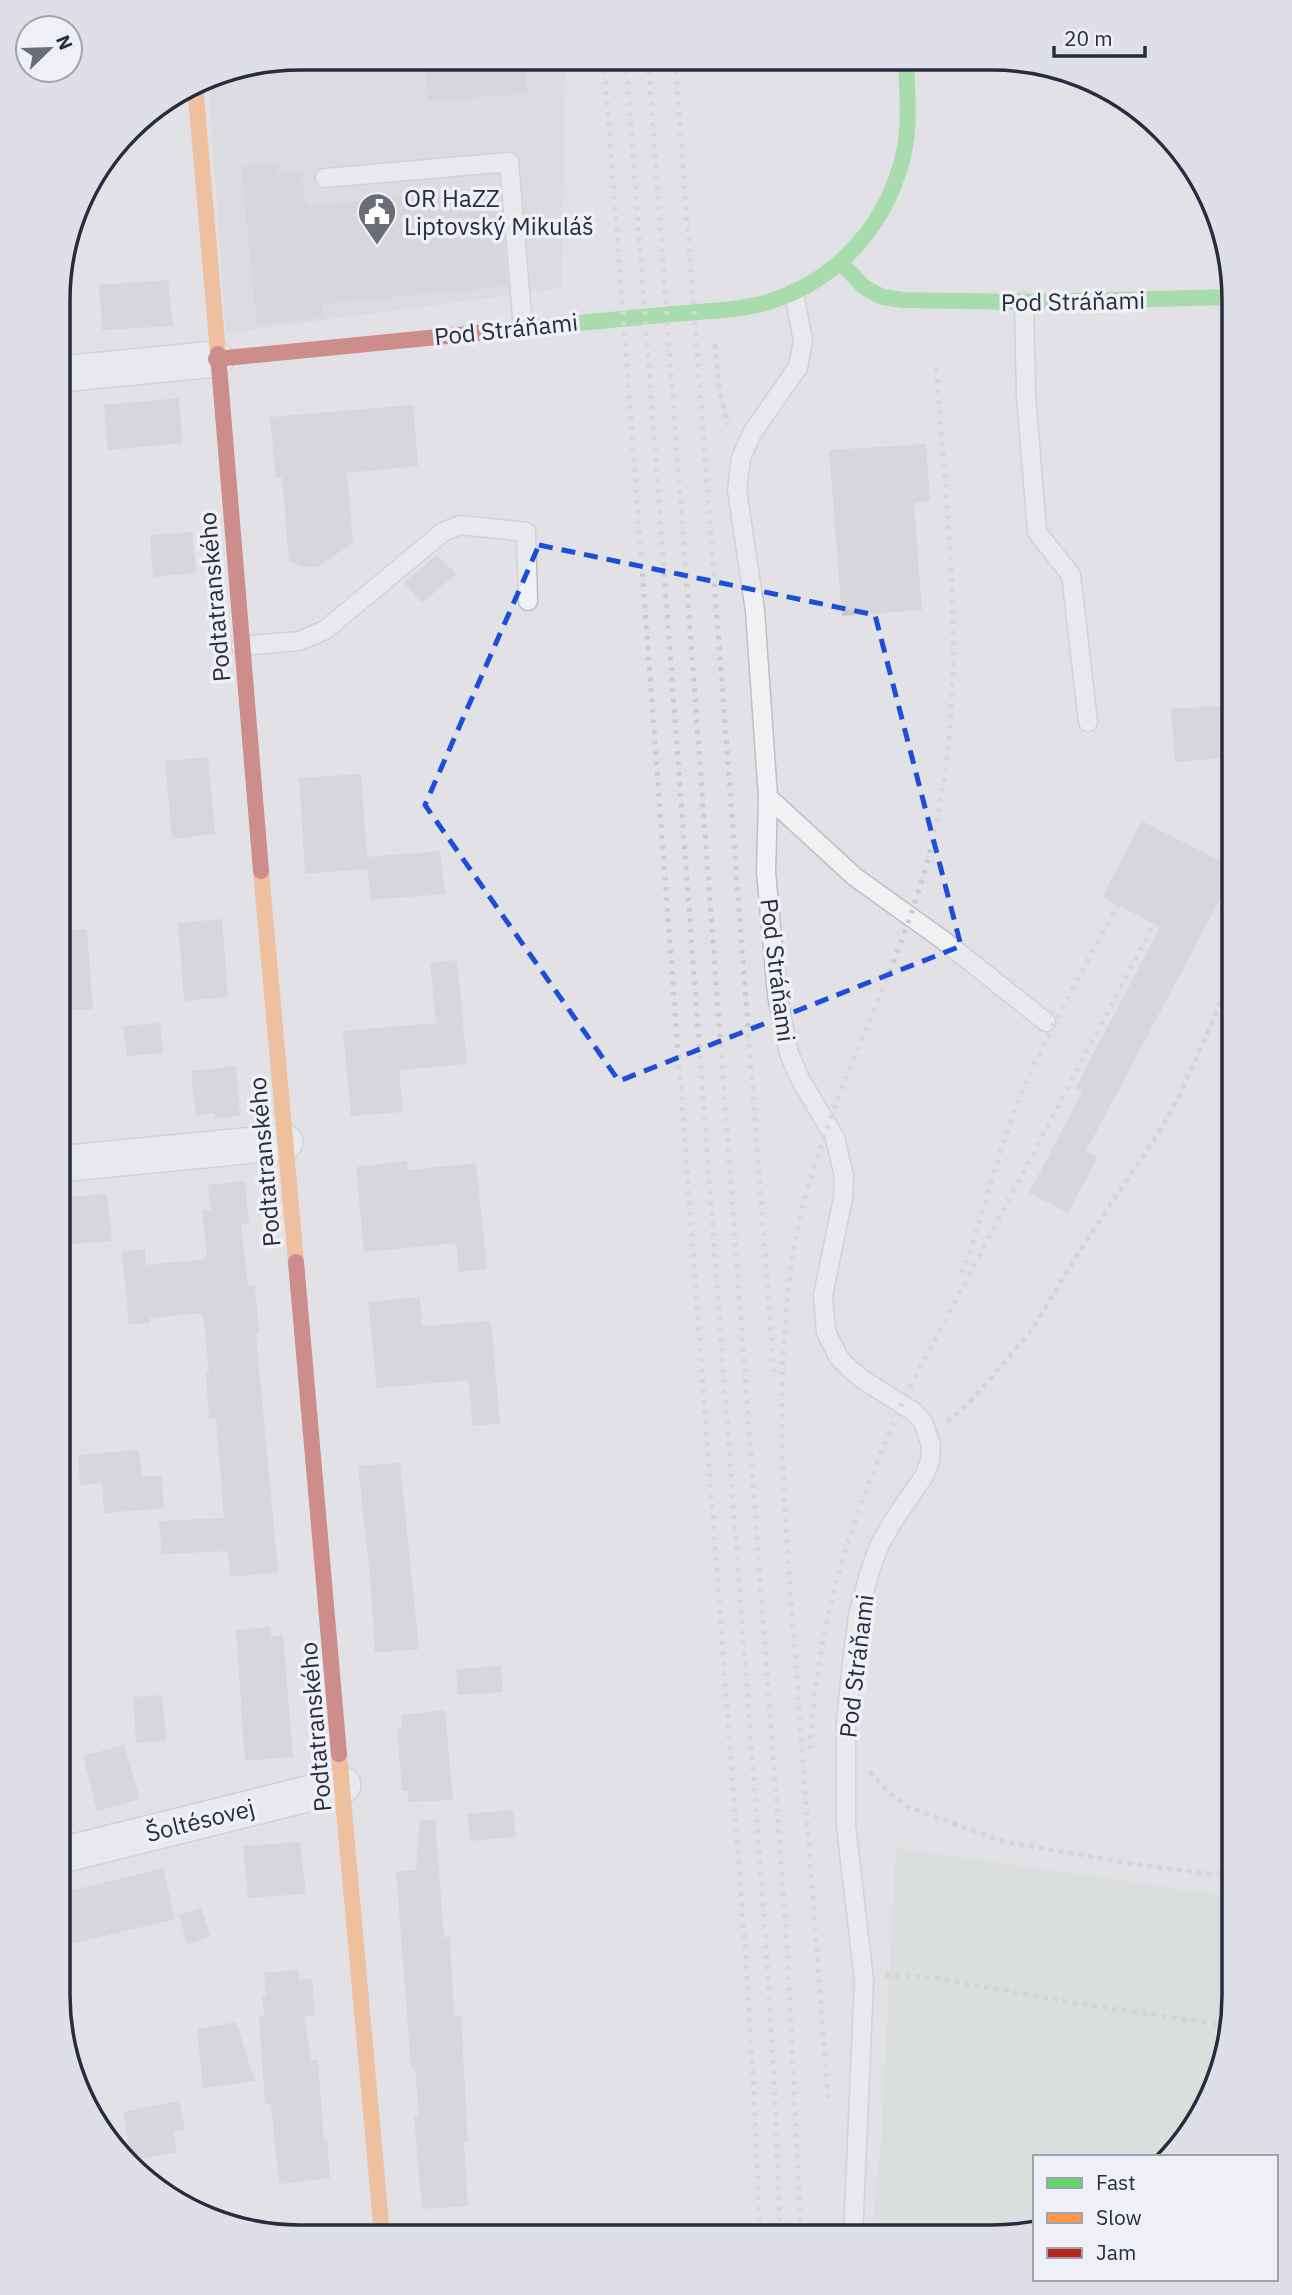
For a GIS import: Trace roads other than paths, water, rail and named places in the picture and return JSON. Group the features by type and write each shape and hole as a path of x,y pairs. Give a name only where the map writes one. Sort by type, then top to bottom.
{"street":[{"name":"Pod Stráňami","path":"216,359 713,310 768,302 793,293 820,279 841,263 863,241 879,219 896,184 905,146 906,70"},
{"name":"Podtatranského","path":"196,95 216,359 381,2225"},
{"name":"Pod Stráňami","path":"841,263 864,287 882,297 937,302 1222,297"},
{"path":"70,373 216,359"},
{"path":"70,1163 285,1142"},
{"name":"Šoltésovej","path":"70,1853 343,1785"}],"lane":[{"path":"325,178 509,162 523,328"},
{"name":"Pod Stráňami","path":"793,293 803,341 798,367 752,433 741,458 737,490 755,611 768,797 766,871 777,995 789,1053 799,1077 835,1138 842,1158 843,1198 823,1296 826,1332 839,1358 849,1368 914,1412 923,1422 931,1445 930,1461 924,1476 892,1521 869,1574 858,1616 846,1723 846,1825 863,1973 853,2225"},
{"path":"1024,302 1026,396 1037,532 1071,575 1088,722"},
{"path":"241,646 299,640 326,630 443,532 460,525 526,532 528,601"},
{"path":"768,797 855,877 943,940 1046,1021"}],"railway":[{"path":"605,70 745,1948 759,2225"},
{"path":"627,70 766,1945 780,2225"},
{"path":"649,70 787,1945 800,2225"},
{"path":"676,70 774,1373"},
{"path":"828,2098 785,1517 782,1418 786,1319 791,1269 801,1215 816,1162 914,904 930,851 942,791 950,731 953,610 936,368"},
{"path":"962,1273 1006,1135 1024,1088 1062,1009 1118,905"},
{"path":"810,1749 814,1701 830,1610 841,1566 870,1478 908,1391 1154,924"}],"place":[{"name":"OR HaZZ Liptovský Mikuláš","path":"377,246"}]}
